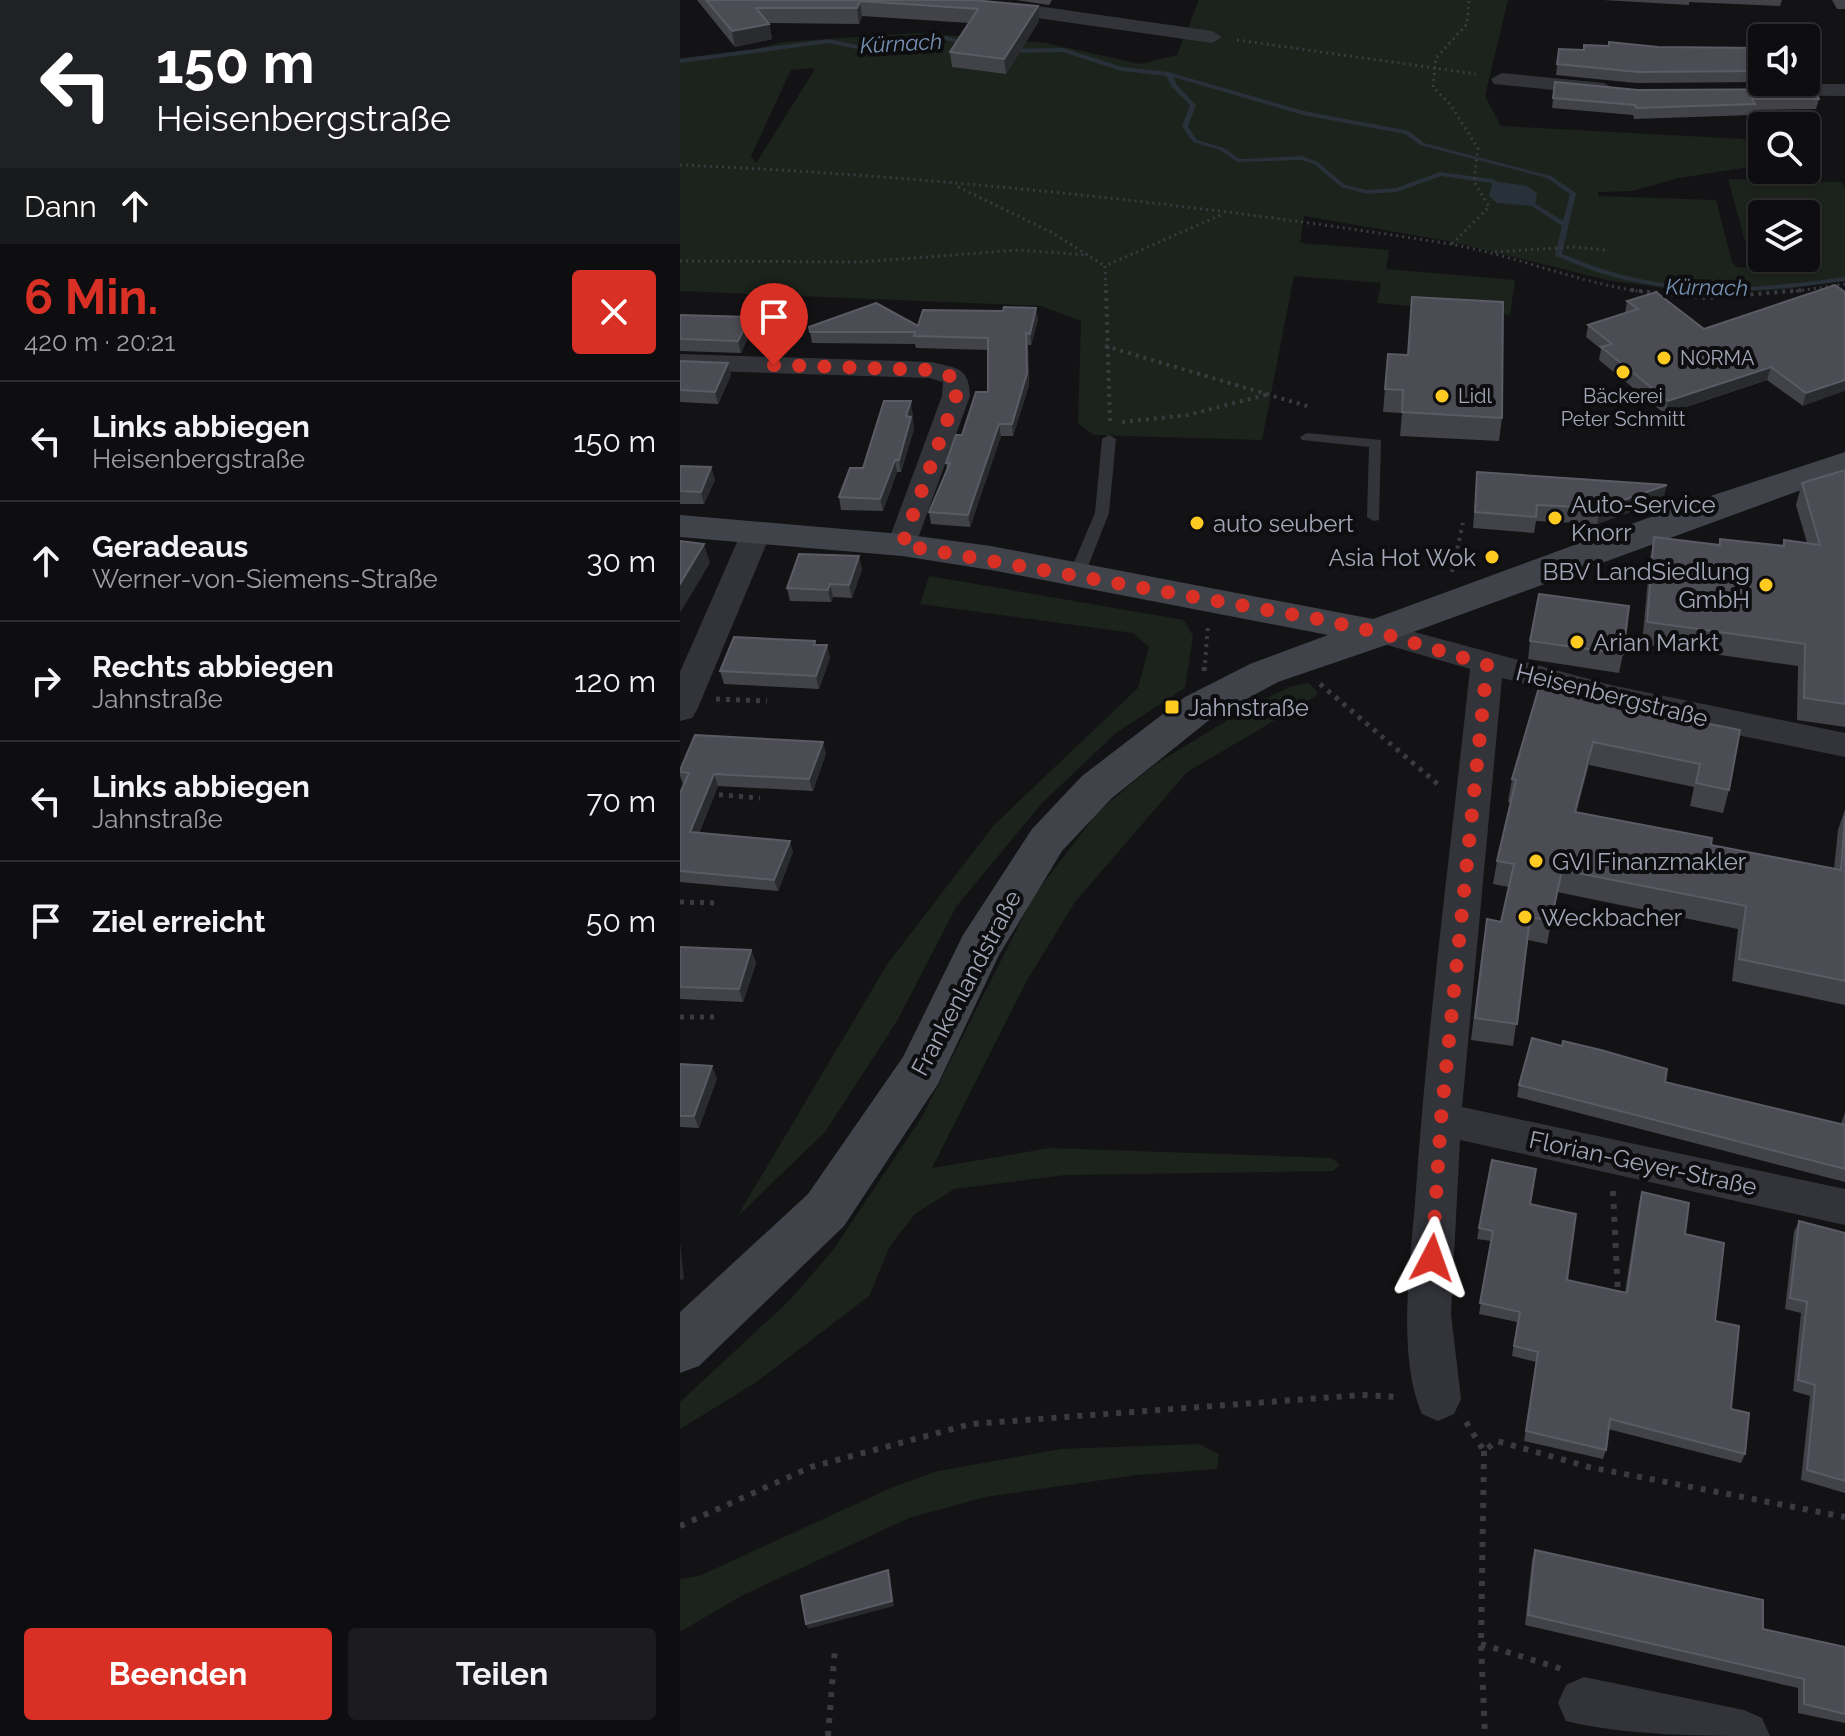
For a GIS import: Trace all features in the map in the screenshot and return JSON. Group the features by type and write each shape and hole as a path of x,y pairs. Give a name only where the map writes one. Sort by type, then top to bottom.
{"street":[{"path":"913,0 1016,9 1212,37"},
{"path":"1502,79 1621,91"},
{"path":"1740,91 1845,90"},
{"path":"680,362 931,370 956,378 956,396 902,545"},
{"name":"Frankenlandstraße","path":"680,1348 826,1210 921,1070 979,948 1047,840 1126,761 1199,707 1287,665 1381,633 1699,512 1845,462"},
{"path":"680,526 902,545 1208,598 1381,633"},
{"path":"682,701 756,533"},
{"name":"Heisenbergstraße","path":"1381,633 1487,665 1715,720 1845,745"},
{"path":"1438,1399 1429,1314 1441,1119 1487,665"},
{"name":"Florian-Geyer-Straße","path":"1441,1119 1845,1207"},
{"path":"1584,1703 1744,1736"}],"lane":[{"path":"1307,437 1376,443 1374,517"},
{"path":"1077,574 1102,513 1109,439"}],"path":[{"path":"1451,244 1489,207 1474,181 1478,148 1450,104 1433,87 1431,66 1436,55 1467,24 1469,0"},
{"path":"1212,37 1431,66 1502,79"},
{"path":"680,165 756,166 1064,192 1226,213 1451,244 1656,294 1707,298 1779,294 1845,284"},
{"path":"955,185 1105,266"},
{"path":"1105,266 1226,213"},
{"path":"1488,253 1574,247 1606,250"},
{"path":"680,261 860,262 1019,250 1088,255"},
{"path":"1105,266 1109,439"},
{"path":"1105,346 1310,407"},
{"path":"1110,423 1188,415 1270,394"},
{"path":"1443,608 1463,523"},
{"path":"1199,707 1208,641 1208,598"},
{"path":"1287,665 1330,690 1471,813"},
{"path":"682,701 767,701"},
{"path":"707,794 760,798"},
{"path":"680,902 716,903"},
{"path":"680,1017 718,1017"},
{"path":"1612,1199 1618,1305"},
{"path":"680,1526 811,1467 971,1424 1362,1395 1438,1399 1473,1428 1484,1451 1481,1644 1485,1736"},
{"path":"1484,1451 1497,1441 1589,1467 1845,1517"},
{"path":"1481,1644 1565,1669 1584,1703"},
{"path":"828,1736 835,1648"}],"shaded area":[{"path":"1199,0 1508,0 1485,96 1501,126 1748,139 1748,167 1679,178 1632,191 1598,192 1598,196 1716,200 1732,262 1736,267 1748,268 1748,272 1820,272 1820,200 1748,200 1748,241 1745,241 1728,179 1748,180 1748,184 1842,182 1845,188 1845,279 1790,289 1705,294 1607,280 1453,242 1304,216 1300,243 1389,250 1386,269 1515,280 1510,315 1377,303 1381,283 1294,276 1262,440 1093,435 1078,423 1081,321 1041,306 680,291 680,58 751,50 783,42 917,33 1046,43 1140,64 1177,55","holes":["814,68 756,163 751,156 791,70"]},
{"path":"1493,181 1527,186 1537,193 1535,206 1497,203 1489,196"},
{"path":"929,576 1184,620 1193,636 1185,688 1116,733 1042,803 956,907 897,1021 825,1132 737,1217 888,963 994,825 1138,688 1149,647 1133,633 920,604"},
{"path":"1308,683 1317,691 1316,696 1187,772 1075,902 1026,982 932,1168 1050,1148 1332,1158 1340,1165 1333,1171 1065,1175 954,1189 915,1214 890,1246 869,1296 755,1383 680,1429 680,1402 790,1300 833,1250 922,1117 1034,895 1098,812 1154,765 1254,704 1292,686"},
{"path":"1199,1444 1219,1454 1217,1469 1137,1475 985,1497 909,1518 743,1595 680,1632 680,1579 699,1576 893,1487 938,1471 1061,1449"}],"building":[{"path":"706,0 973,0 1038,6 1004,59 950,52 978,9 860,1 857,8 756,8 769,24 732,31"},
{"path":"1609,42 1658,47 1748,48 1748,71 1638,72 1557,64 1559,49 1584,50 1584,45 1609,46"},
{"path":"1555,82 1638,90 1748,89 1748,96 1818,96 1819,99 1752,99 1755,104 1636,108 1635,105 1553,98"},
{"path":"1835,285 1845,292 1845,380 1806,393 1771,367 1668,401 1601,347 1612,344 1588,325 1638,309 1627,301 1656,292 1704,329"},
{"name":"Lidl","path":"1412,297 1503,302 1502,418 1402,412 1403,390 1385,389 1388,354 1408,355"},
{"path":"876,303 918,326 923,310 1003,311 1004,307 1036,308 1030,334 1026,333 1027,373 1012,424 999,424 968,515 929,512 950,463 946,463 956,435 962,435 976,392 988,392 988,338 914,336 915,332 810,332 809,327"},
{"path":"680,315 750,317 738,341 680,339"},
{"path":"680,361 728,363 715,392 680,390"},
{"path":"884,401 911,401 906,416 911,417 899,460 895,460 880,499 839,497 850,468 863,468"},
{"path":"680,466 711,467 701,492 680,491"},
{"path":"1845,470 1845,704 1804,698 1805,644 1647,622 1654,537 1720,545 1720,539 1784,546 1784,540 1820,545 1802,483"},
{"path":"1477,472 1667,485 1600,508 1537,505 1536,517 1475,512"},
{"path":"680,541 704,544 680,584"},
{"path":"799,554 859,556 849,585 830,584 828,590 787,588"},
{"path":"1539,594 1629,606 1623,654 1530,641"},
{"path":"734,637 815,641 814,645 827,645 816,676 720,671"},
{"path":"1540,684 1648,706 1646,711 1740,730 1729,790 1696,783 1700,764 1593,742 1575,812 1712,838 1711,845 1841,870 1845,816 1845,981 1739,959 1746,906 1562,870 1551,921 1530,917 1517,1024 1475,1018 1487,919 1501,922 1514,864 1497,861 1516,780 1512,779"},
{"path":"695,735 823,742 809,779 714,774 690,832 790,841 774,880 680,871 680,793 689,773 680,770"},
{"path":"680,947 751,950 739,989 680,987"},
{"path":"1532,1038 1562,1046 1563,1041 1601,1050 1667,1069 1665,1082 1845,1125 1845,1169 1519,1085"},
{"path":"680,1064 712,1066 694,1116 680,1116"},
{"path":"1492,1160 1536,1169 1530,1204 1576,1214 1567,1280 1627,1293 1642,1192 1689,1203 1685,1234 1724,1243 1715,1321 1739,1326 1731,1409 1749,1413 1745,1454 1610,1419 1606,1450 1526,1431 1538,1352 1514,1346 1520,1312 1480,1303 1493,1231 1479,1228"},
{"path":"1799,1221 1845,1233 1845,1481 1807,1470 1815,1385 1798,1380 1807,1302 1790,1298"},
{"path":"1535,1550 1763,1600 1763,1629 1845,1647 1845,1714 1804,1704 1804,1679 1528,1615"},
{"path":"888,1570 892,1601 806,1624 801,1596"}],"waterway":[{"name":"Kürnach","path":"680,61 829,41 861,48 946,38 970,45"},
{"name":"Kürnach","path":"1009,51 1063,50 1121,69 1168,74"},
{"name":"Kürnach","path":"1168,74 1303,113 1407,132 1422,144 1549,177 1573,193 1558,255 1595,269 1665,286 1699,289 1769,288 1845,279"},
{"name":"Kürnach","path":"1168,74 1174,86 1193,105 1185,126 1195,141 1222,149 1239,161 1302,158 1316,163 1343,186 1367,192 1397,190 1440,174 1493,181 1503,187"},
{"name":"Kürnach","path":"1524,199 1564,225"}],"place":[{"name":"NORMA","path":"1664,358"},
{"name":"Bäckerei Peter Schmitt","path":"1623,372"},
{"name":"Lidl","path":"1442,396"},
{"name":"Auto-Service Knorr","path":"1555,518"},
{"name":"auto seubert","path":"1197,523"},
{"name":"Asia Hot Wok","path":"1492,557"},
{"name":"BBV LandSiedlung GmbH","path":"1766,585"},
{"name":"Arian Markt","path":"1577,642"},
{"name":"Jahnstraße","path":"1172,707"},
{"name":"GVI Finanzmakler","path":"1536,861"},
{"name":"Weckbacher","path":"1525,917"}],"route":[{"path":"774,365 931,370 956,378 956,396 929,462 902,545 991,558 1318,619 1381,633 1487,665 1441,1119 1432,1258"}]}
